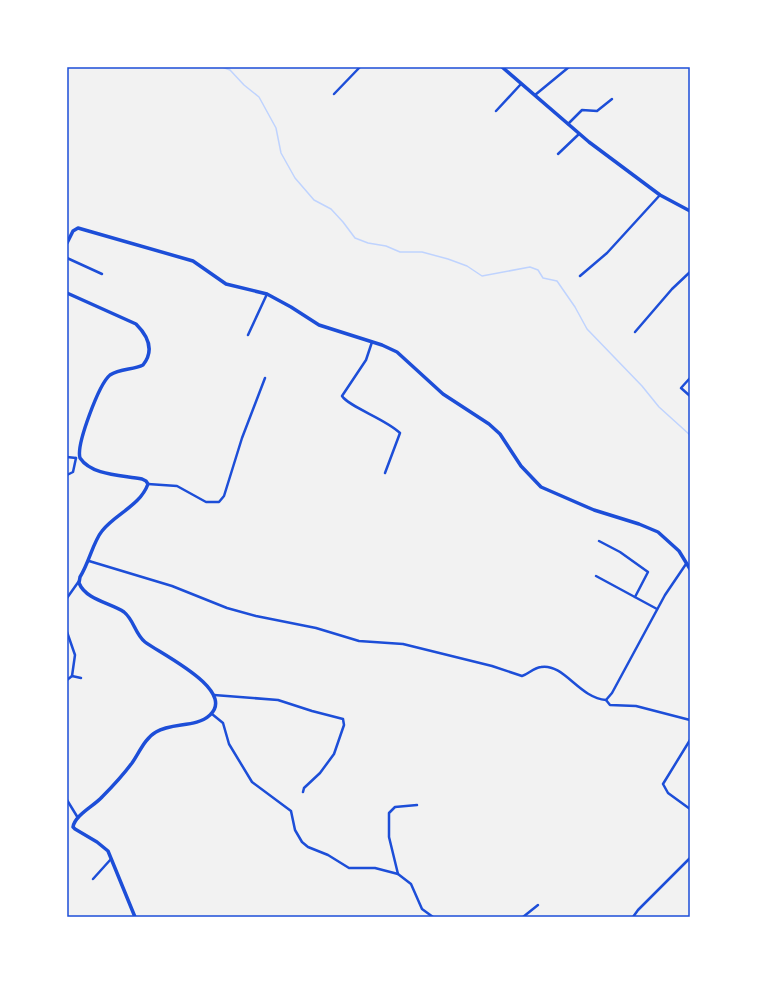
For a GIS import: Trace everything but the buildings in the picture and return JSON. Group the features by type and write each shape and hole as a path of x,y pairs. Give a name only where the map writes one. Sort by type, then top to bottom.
{"street":[{"path":"334,94 360,67"},
{"path":"502,67 579,134 660,195 690,211"},
{"path":"534,96 569,67"},
{"path":"496,111 521,84"},
{"path":"567,124 582,110 597,111 612,99"},
{"path":"558,154 579,134"},
{"path":"580,276 607,253 660,195"},
{"path":"67,242 73,231 78,228 193,261 226,284 266,294 286,304 319,325 372,342 397,352 443,394 489,424 504,439 521,466 541,487 594,510 649,528 674,546 690,569"},
{"path":"67,258 102,274"},
{"path":"635,332 672,289 690,272"},
{"path":"67,293 136,324 145,333 150,345 147,358 143,365 115,372 103,382 98,392 80,444 78,458 73,472 67,475"},
{"path":"248,335 266,294"},
{"path":"372,342 366,360 342,396 350,403 376,416 400,433 385,473"},
{"path":"67,457 78,458 87,465 100,471 142,479 148,484 177,486 206,502 220,502 224,496 242,438 265,378"},
{"path":"690,378 681,388 690,396"},
{"path":"67,598 79,581 101,532 144,493 148,484"},
{"path":"599,541 620,552 648,572 635,597"},
{"path":"89,561 172,586 231,609 316,628 347,638 403,644 492,666 522,676 535,668 549,667 560,672 586,693 606,700 610,705 636,706 690,720"},
{"path":"606,700 612,693 657,609 687,563"},
{"path":"596,576 657,609"},
{"path":"79,581 83,589 92,596 125,613 131,619 142,639 190,670 214,695 215,704 212,714 200,721 155,732 110,788 93,807 78,818 73,824 75,830 101,845 112,857 119,880 135,917"},
{"path":"67,632 76,655 72,676 67,680"},
{"path":"72,676 81,678"},
{"path":"214,695 278,700 312,712 343,719 344,725 334,754 302,792"},
{"path":"212,714 223,723 229,744 252,782 293,814 295,830 302,842 308,847 328,855 348,868 375,868 398,874 411,884 422,909 433,917"},
{"path":"690,740 662,784 668,793 690,808"},
{"path":"67,800 78,818"},
{"path":"398,874 389,837 389,813 392,808 417,805"},
{"path":"93,879 112,857"},
{"path":"634,917 638,910 690,858"},
{"path":"523,917 538,905"}],"waterway":[{"path":"222,67 230,70 244,85 259,97 276,128 281,153 295,178 314,200 331,209 355,238 368,243 386,246 400,252 422,252 448,259 467,266 482,276 530,267 538,270 543,278 557,281 575,307 587,329 642,386 659,407 690,435"}]}
